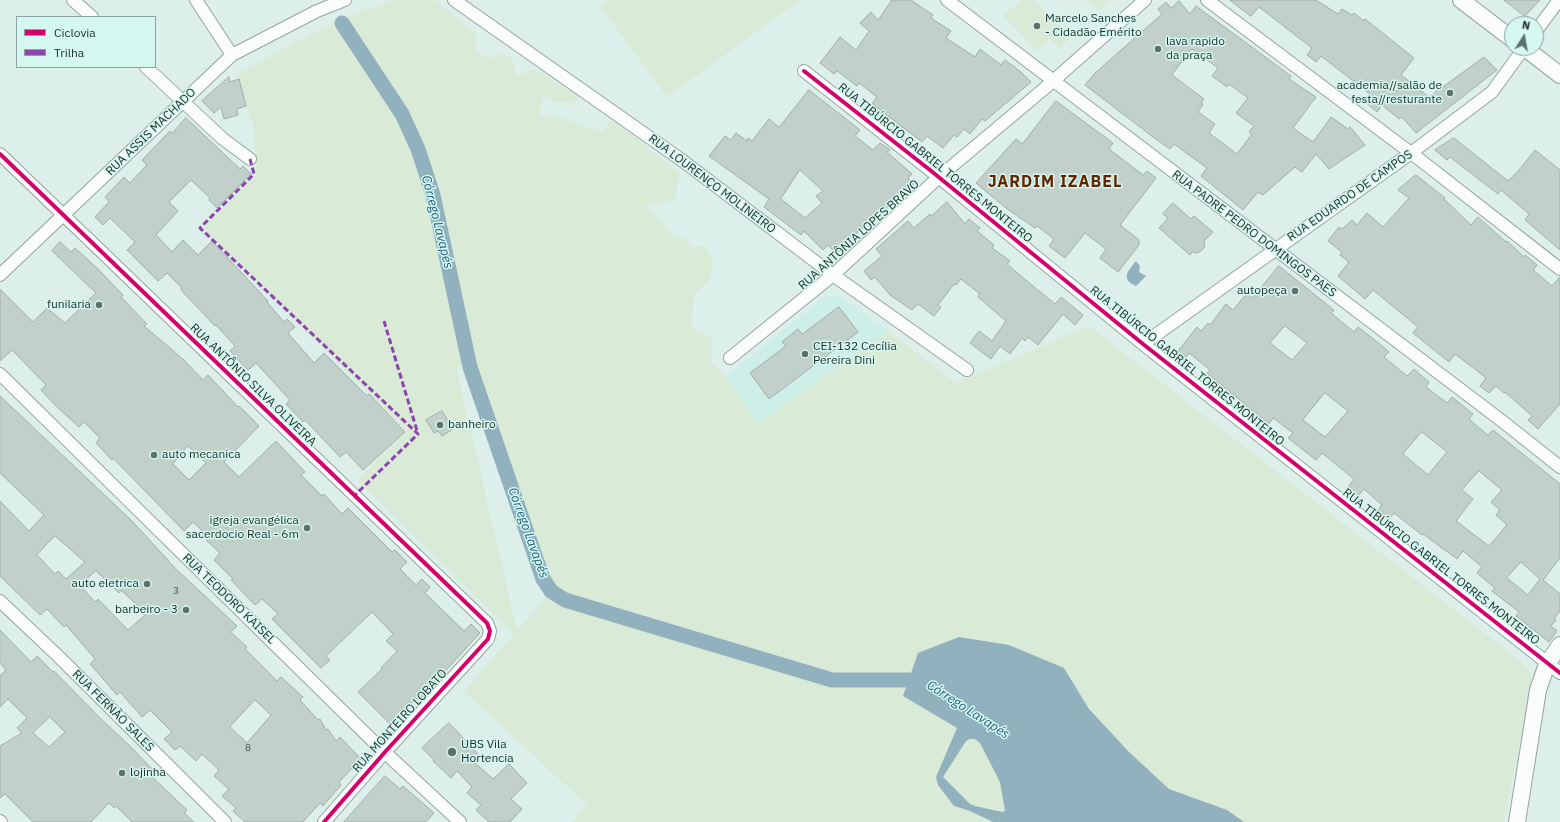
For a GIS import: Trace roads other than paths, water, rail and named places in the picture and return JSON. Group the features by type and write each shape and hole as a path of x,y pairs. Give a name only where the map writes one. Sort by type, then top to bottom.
{"main road":[{"path":"1461,0 1504,33"},
{"path":"1535,56 1560,75"},
{"path":"1517,822 1538,690 1547,664 1560,645"}],"street":[{"path":"73,0 91,16"},
{"path":"196,0 232,54"},
{"name":"RUA LOURENÇO MOLINEIRO","path":"454,0 683,161 833,274 967,370"},
{"name":"RUA PADRE PEDRO DOMINGOS PAES","path":"947,0 1560,467"},
{"name":"RUA ANTÔNIA LOPES BRAVO","path":"730,358 833,274 939,177 1053,81 1145,0"},
{"path":"1207,0 1411,153 1560,269"},
{"path":"1544,20 1559,0"},
{"name":"RUA ASSIS MACHADO","path":"0,275 232,54 317,11 341,1"},
{"name":"RUA EDUARDO DE CAMPOS","path":"1143,344 1411,153 1492,92 1518,56"},
{"path":"147,68 223,139 250,159"},
{"name":"RUA TIBÚRCIO GABRIEL TORRES MONTEIRO","path":"804,71 939,177 1143,344 1560,673"},
{"name":"RUA ANTÔNIO SILVA OLIVEIRA","path":"0,154 488,623 490,632"},
{"name":"RUA TEODORO KAISEL","path":"0,374 385,752 460,822"},
{"name":"RUA FERNÃO SALES","path":"0,600 225,822"},
{"name":"RUA MONTEIRO LOBATO","path":"324,822 385,752 488,639 490,632"}],"water":[{"path":"1136,261 1140,266 1139,272 1146,276 1136,286 1128,281 1127,275 1128,271"},
{"path":"959,637 1009,645 1064,668 1089,709 1129,752 1169,789 1227,810 1244,822 993,822 970,811 954,806 938,785 936,777 957,728 903,696 918,653","holes":["975,739 980,743 1000,782 1005,811 1002,812 970,804 943,777 966,741"]}],"waterway":[{"name":"Córrego Lavapés","path":"342,23 402,114 418,149 433,195 470,367 543,579 551,591 565,600 832,680 929,680"}],"place":[{"name":"Marcelo Sanches - Cidadão Emérito","path":"1037,26"},
{"name":"lava rapido da praça","path":"1158,49"},
{"name":"academia//salão de festa//resturante","path":"1450,93"},
{"name":"autopeça","path":"1295,291"},
{"name":"funilaria","path":"99,305"},
{"name":"CEI-132 Cecília Pereira Dini","path":"805,354"},
{"name":"banheiro","path":"440,425"},
{"name":"auto mecanica","path":"154,455"},
{"name":"igreja evangélica sacerdocio Real - 6m","path":"307,528"},
{"name":"auto eletrica","path":"147,584"},
{"name":"barbeiro - 3","path":"186,610"},
{"name":"UBS Vila Hortencia","path":"452,752"},
{"name":"lojinha","path":"122,773"}],"district":[{"name":"JARDIM IZABEL","path":"1055,182"}]}
